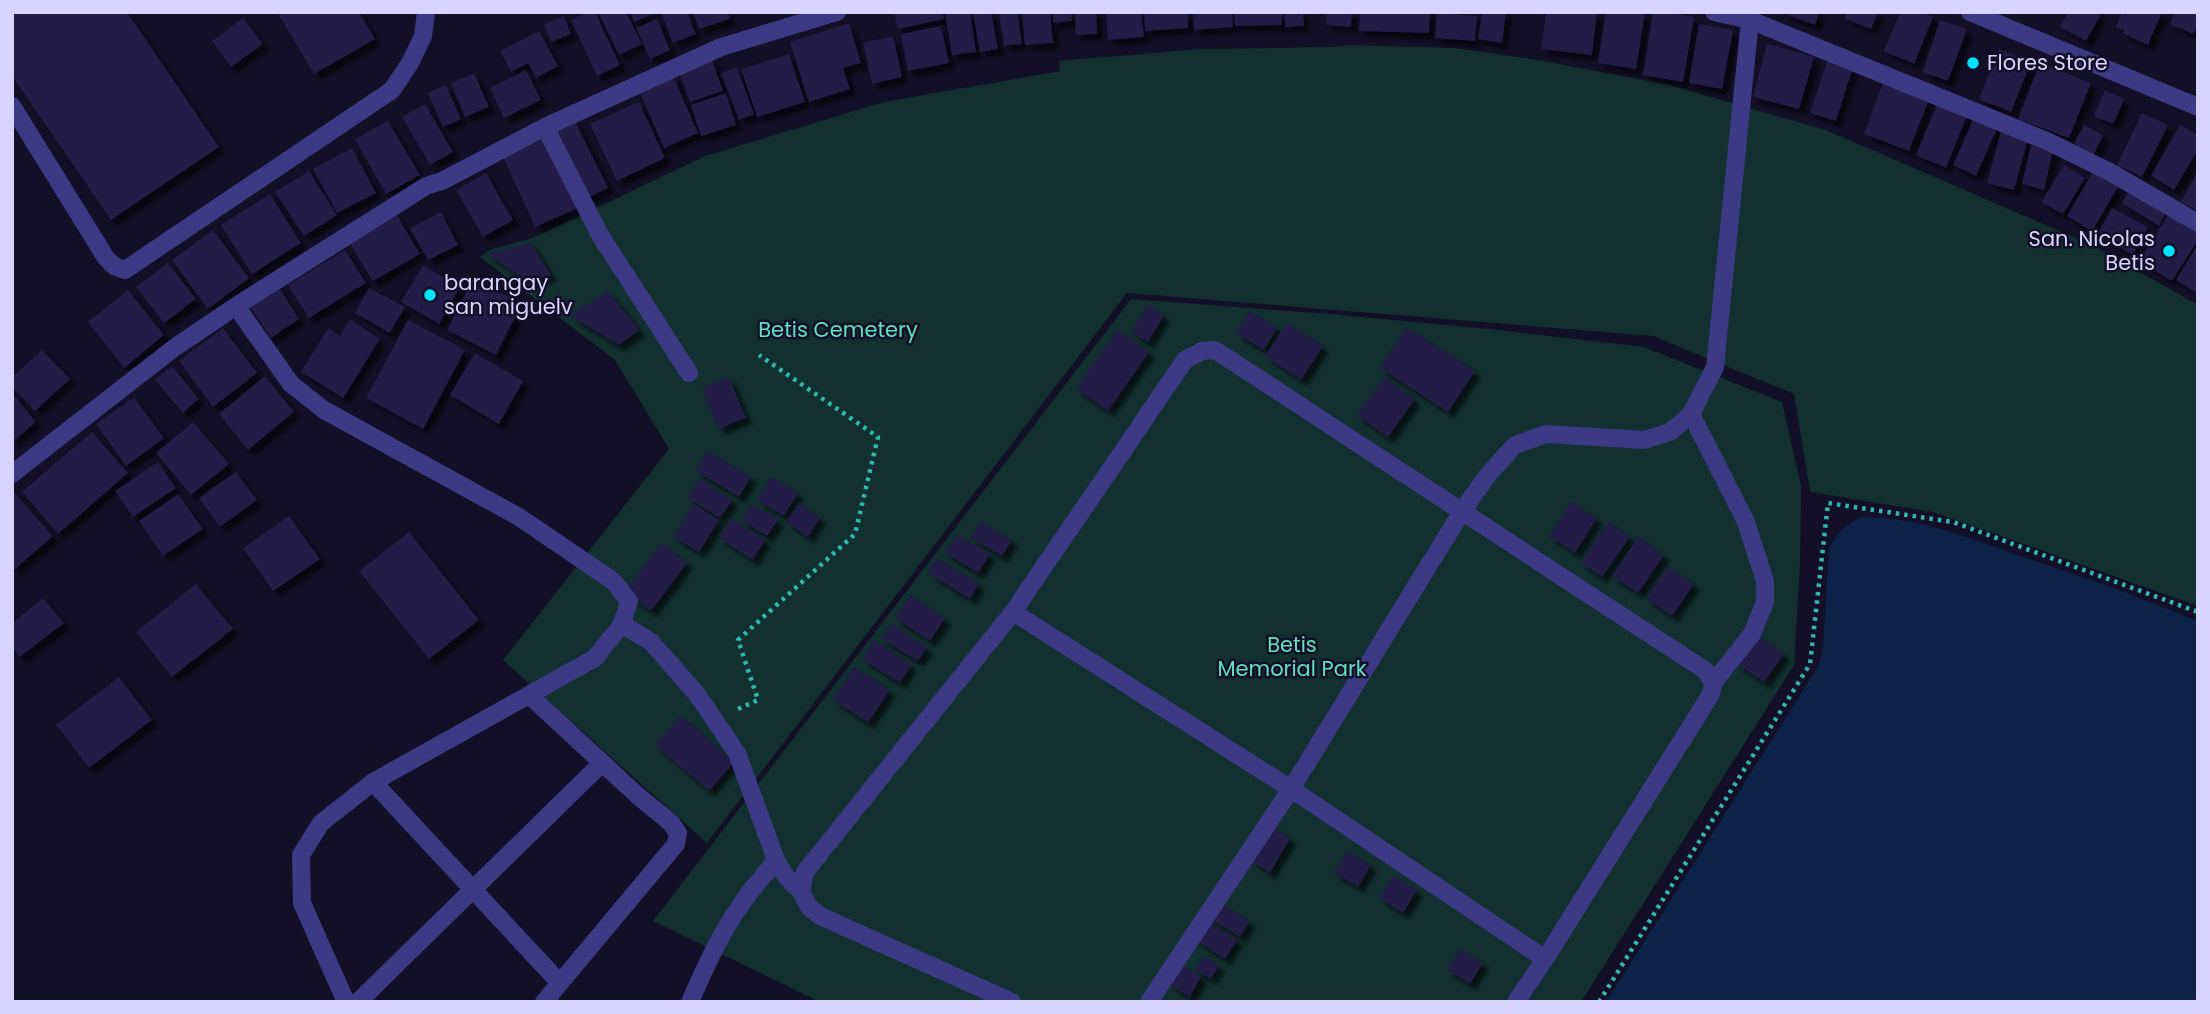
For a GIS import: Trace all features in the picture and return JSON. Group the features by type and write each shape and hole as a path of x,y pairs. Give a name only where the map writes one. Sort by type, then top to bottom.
{"street":[{"path":"12,106 106,258 114,266 125,270 392,90 410,63 423,36 426,12"},
{"path":"12,474 174,348 426,186 442,181 545,127 721,47 837,12"},
{"path":"1714,12 1751,16 2047,141 2110,172 2198,223"},
{"path":"1970,12 2008,19 2198,107"},
{"path":"1149,1002 1291,789 1461,513 1487,476 1514,445 1546,434 1644,440 1670,432 1691,414 1715,367 1751,16"},
{"path":"545,127 600,235 690,373"},
{"path":"236,306 291,384 324,410 519,517 613,580 629,601 622,624 594,658 373,782 321,822 301,855 302,903 346,1002"},
{"path":"801,891 805,872 1013,612 1185,360 1202,351 1215,350 1706,671 1713,683"},
{"path":"1516,1002 1711,694 1713,683 1752,634 1765,602 1765,581 1746,522 1691,414"},
{"path":"1013,612 1291,789 1545,959"},
{"path":"622,624 652,642 696,693 737,753 782,873 801,891 809,907 820,916 1012,1002"},
{"path":"528,695 671,823 678,833 676,844 544,1002"},
{"path":"358,1002 602,763"},
{"path":"373,782 559,982"},
{"path":"690,1002 703,971 744,900 776,860"}],"path":[{"path":"715,720 758,700 738,640 855,534 878,437 759,355"},
{"path":"1599,1002 1810,664 1828,503 1953,522 2198,612"}],"green space":[{"name":"Betis Cemetery","path":"1350,45 1455,48 1544,61 1669,85 1826,130 2092,245 2198,305 2198,606 1933,512 1810,492 1794,394 1653,336 1127,293 707,843 503,660 669,449 615,360 480,257 489,250 535,237 705,156 884,102 1060,71 1059,61 1202,49"},
{"name":"Betis Memorial Park","path":"1131,299 1330,314 1644,347 1782,402 1801,486 1794,665 1581,1002 820,1002 653,921"}],"water":[{"path":"1861,517 1904,521 1948,531 2116,589 2198,622 2198,1002 1606,1002 1819,665 1823,648 1829,549 1842,530"}],"building":[{"path":"12,12 127,12 219,147 111,220 12,76"},
{"path":"277,12 359,12 375,39 314,74"},
{"path":"588,12 595,12 620,65 597,76 571,20"},
{"path":"598,12 626,12 642,44 619,55"},
{"path":"630,12 658,12 634,22"},
{"path":"661,12 687,12 696,34 673,43"},
{"path":"693,12 728,12 730,19 699,29"},
{"path":"894,12 942,12 944,19 898,29"},
{"path":"945,12 970,12 976,52 952,55"},
{"path":"973,12 991,12 998,49 980,52"},
{"path":"999,12 1017,12 1022,44 1004,46"},
{"path":"1022,12 1050,12 1053,43 1025,45"},
{"path":"1053,12 1071,12 1072,21 1053,23"},
{"path":"1075,12 1096,12 1097,34 1076,35"},
{"path":"1106,12 1141,12 1144,37 1108,40"},
{"path":"1144,12 1188,12 1188,28 1145,31"},
{"path":"1193,12 1232,12 1233,27 1194,30"},
{"path":"1234,12 1282,12 1282,25 1235,26"},
{"path":"1284,12 1303,12 1304,26 1285,27"},
{"path":"1327,12 1352,12 1351,27 1326,25"},
{"path":"1360,12 1430,12 1429,33 1359,31"},
{"path":"1482,12 1506,12 1502,43 1478,39"},
{"path":"1546,12 1597,12 1592,55 1541,49"},
{"path":"1606,12 1645,12 1636,69 1598,63"},
{"path":"1653,12 1694,17 1683,82 1643,75"},
{"path":"1819,12 1815,25 1785,14"},
{"path":"1847,12 1878,12 1871,29 1845,19"},
{"path":"1900,12 1921,12 1933,17 1914,64 1884,51"},
{"path":"2068,12 2102,12 2086,41 2060,27"},
{"path":"2122,12 2162,12 2148,45 2123,34 2124,30 2116,27"},
{"path":"2175,12 2198,12 2198,25 2193,34 2170,24"},
{"path":"1437,13 1477,16 1475,41 1435,38"},
{"path":"564,16 571,34 551,42 544,24"},
{"path":"243,18 263,44 231,67 212,41"},
{"path":"657,19 670,50 650,59 636,28"},
{"path":"1940,20 1967,29 1948,81 1923,72"},
{"path":"849,23 861,63 843,68 850,89 809,102 790,42"},
{"path":"1699,24 1733,30 1722,89 1689,83"},
{"path":"941,26 949,63 908,71 901,34"},
{"path":"539,31 558,66 536,78 528,63 511,72 500,51"},
{"path":"893,36 902,77 872,84 863,43"},
{"path":"1767,44 1814,57 1799,109 1753,97"},
{"path":"1999,49 2031,62 2011,112 1979,99"},
{"path":"789,54 805,102 757,117 741,69"},
{"path":"711,57 723,91 690,102 678,69"},
{"path":"1828,58 1853,67 1836,121 1810,113"},
{"path":"2040,63 2091,83 2069,138 2018,119"},
{"path":"737,67 754,114 739,120 721,73"},
{"path":"526,70 541,100 504,118 490,88"},
{"path":"474,73 489,107 465,117 451,83"},
{"path":"674,78 698,133 664,148 640,93"},
{"path":"1884,80 1930,97 1909,151 1864,134"},
{"path":"446,85 461,119 443,127 428,93"},
{"path":"2105,90 2124,99 2113,124 2094,116"},
{"path":"726,93 736,125 701,136 691,105"},
{"path":"1939,100 1968,113 1946,168 1916,155"},
{"path":"639,102 665,158 617,181 590,124"},
{"path":"425,104 453,152 430,165 402,117"},
{"path":"1976,113 1999,124 1976,176 1953,165"},
{"path":"2142,113 2168,125 2142,177 2117,165"},
{"path":"574,119 608,188 583,200 550,131"},
{"path":"388,121 420,175 386,194 355,139"},
{"path":"2084,125 2103,135 2094,154 2074,144"},
{"path":"2180,125 2198,135 2198,150 2174,190 2151,176"},
{"path":"2001,131 2028,139 2014,190 1987,183"},
{"path":"548,137 580,207 535,227 503,157"},
{"path":"2031,145 2053,150 2044,190 2022,184"},
{"path":"352,148 376,193 337,213 313,169"},
{"path":"2064,165 2085,178 2063,214 2041,202"},
{"path":"309,171 337,215 304,236 275,192"},
{"name":"San. Nicolas Betis","path":"2198,171 2198,211 2181,202"},
{"path":"2093,172 2118,187 2092,231 2067,216"},
{"path":"486,173 513,220 483,237 456,190"},
{"name":"San. Nicolas Betis","path":"2131,188 2167,211 2159,226 2122,203"},
{"path":"270,194 301,243 252,274 221,225"},
{"name":"San. Nicolas Betis","path":"2112,208 2148,227 2133,255 2097,235"},
{"name":"San. Nicolas Betis","path":"2171,210 2198,227 2198,240 2172,281 2139,261"},
{"path":"441,212 458,245 428,260 410,228"},
{"path":"396,214 420,254 373,281 349,242"},
{"path":"213,230 249,278 208,309 172,260"},
{"path":"531,243 551,275 530,282 487,254"},
{"name":"San. Nicolas Betis","path":"2198,244 2198,294 2176,280"},
{"path":"345,250 366,283 309,318 288,285"},
{"path":"168,263 196,299 164,323 136,287"},
{"name":"barangay san miguelv","path":"423,265 460,287 439,324 401,302"},
{"path":"473,279 522,304 496,355 447,330"},
{"path":"278,286 299,319 271,338 249,305"},
{"path":"369,288 405,307 390,333 355,313"},
{"path":"128,290 164,335 124,368 88,322"},
{"path":"608,291 639,330 619,345 570,316"},
{"path":"1148,305 1164,315 1148,342 1131,332"},
{"path":"1249,311 1277,328 1264,350 1236,333"},
{"path":"350,319 380,339 343,398 301,372 328,328 340,336"},
{"path":"408,320 465,350 423,429 366,398"},
{"path":"1287,323 1323,346 1301,380 1265,356"},
{"path":"1406,327 1475,371 1448,412 1380,368"},
{"path":"223,328 257,373 213,407 179,361"},
{"path":"1117,330 1149,352 1108,411 1076,389"},
{"path":"42,350 70,379 35,411 12,387 12,377"},
{"path":"475,353 523,381 499,424 450,395"},
{"path":"172,366 199,399 183,413 155,380"},
{"path":"265,376 294,412 248,450 219,414"},
{"path":"729,377 746,418 718,429 702,388"},
{"path":"1384,377 1415,399 1388,437 1357,416"},
{"path":"12,393 36,422 12,442"},
{"path":"134,397 164,438 126,466 96,424"},
{"path":"193,422 229,464 191,495 156,453"},
{"path":"92,432 128,473 58,534 22,492"},
{"path":"707,451 751,477 739,497 696,471"},
{"path":"158,462 176,488 133,517 115,491"},
{"path":"236,472 257,500 220,527 199,498"},
{"path":"771,477 798,493 784,516 757,500"},
{"path":"699,479 732,500 720,518 687,498"},
{"path":"12,490 53,536 15,569 12,567"},
{"path":"178,494 203,529 163,556 139,521"},
{"path":"1571,502 1597,518 1575,553 1549,536"},
{"path":"799,503 820,518 808,537 786,522"},
{"path":"693,504 719,520 710,534 699,527 710,535 699,552 674,537"},
{"path":"752,504 778,520 767,536 741,520"},
{"path":"289,516 320,559 273,591 243,548"},
{"path":"731,519 765,540 753,560 719,538"},
{"path":"980,522 1012,540 1002,556 971,538"},
{"path":"1608,522 1630,537 1602,577 1581,563"},
{"path":"409,532 479,620 429,659 359,571"},
{"path":"956,535 990,554 978,573 945,553"},
{"path":"1638,537 1664,555 1638,593 1612,576"},
{"path":"661,543 687,563 651,611 625,592"},
{"path":"937,558 979,584 970,599 928,573"},
{"path":"1668,567 1694,584 1672,616 1646,599"},
{"path":"196,584 233,629 172,677 136,632"},
{"path":"910,595 945,618 930,641 895,618"},
{"path":"43,598 64,623 20,657 12,647 12,623"},
{"path":"891,624 927,647 918,661 881,639"},
{"path":"1757,635 1784,654 1764,682 1737,664"},
{"path":"874,640 911,665 900,683 862,659"},
{"path":"854,667 890,690 868,723 833,700"},
{"path":"119,677 152,720 89,768 56,725"},
{"path":"681,716 734,762 709,791 655,745"},
{"path":"1271,826 1290,838 1270,873 1250,860"},
{"path":"1347,851 1371,865 1358,887 1334,873"},
{"path":"1393,876 1417,890 1403,913 1379,898"},
{"path":"1217,902 1250,921 1240,937 1208,917"},
{"path":"1206,920 1237,940 1225,959 1194,939"},
{"path":"1460,949 1483,963 1470,984 1447,970"},
{"path":"1204,956 1219,965 1211,979 1195,970"},
{"path":"1181,964 1201,976 1190,997 1170,985"}],"place":[{"name":"Flores Store","path":"1973,63"},
{"name":"San. Nicolas Betis","path":"2169,251"},
{"name":"barangay san miguelv","path":"430,295"}]}
